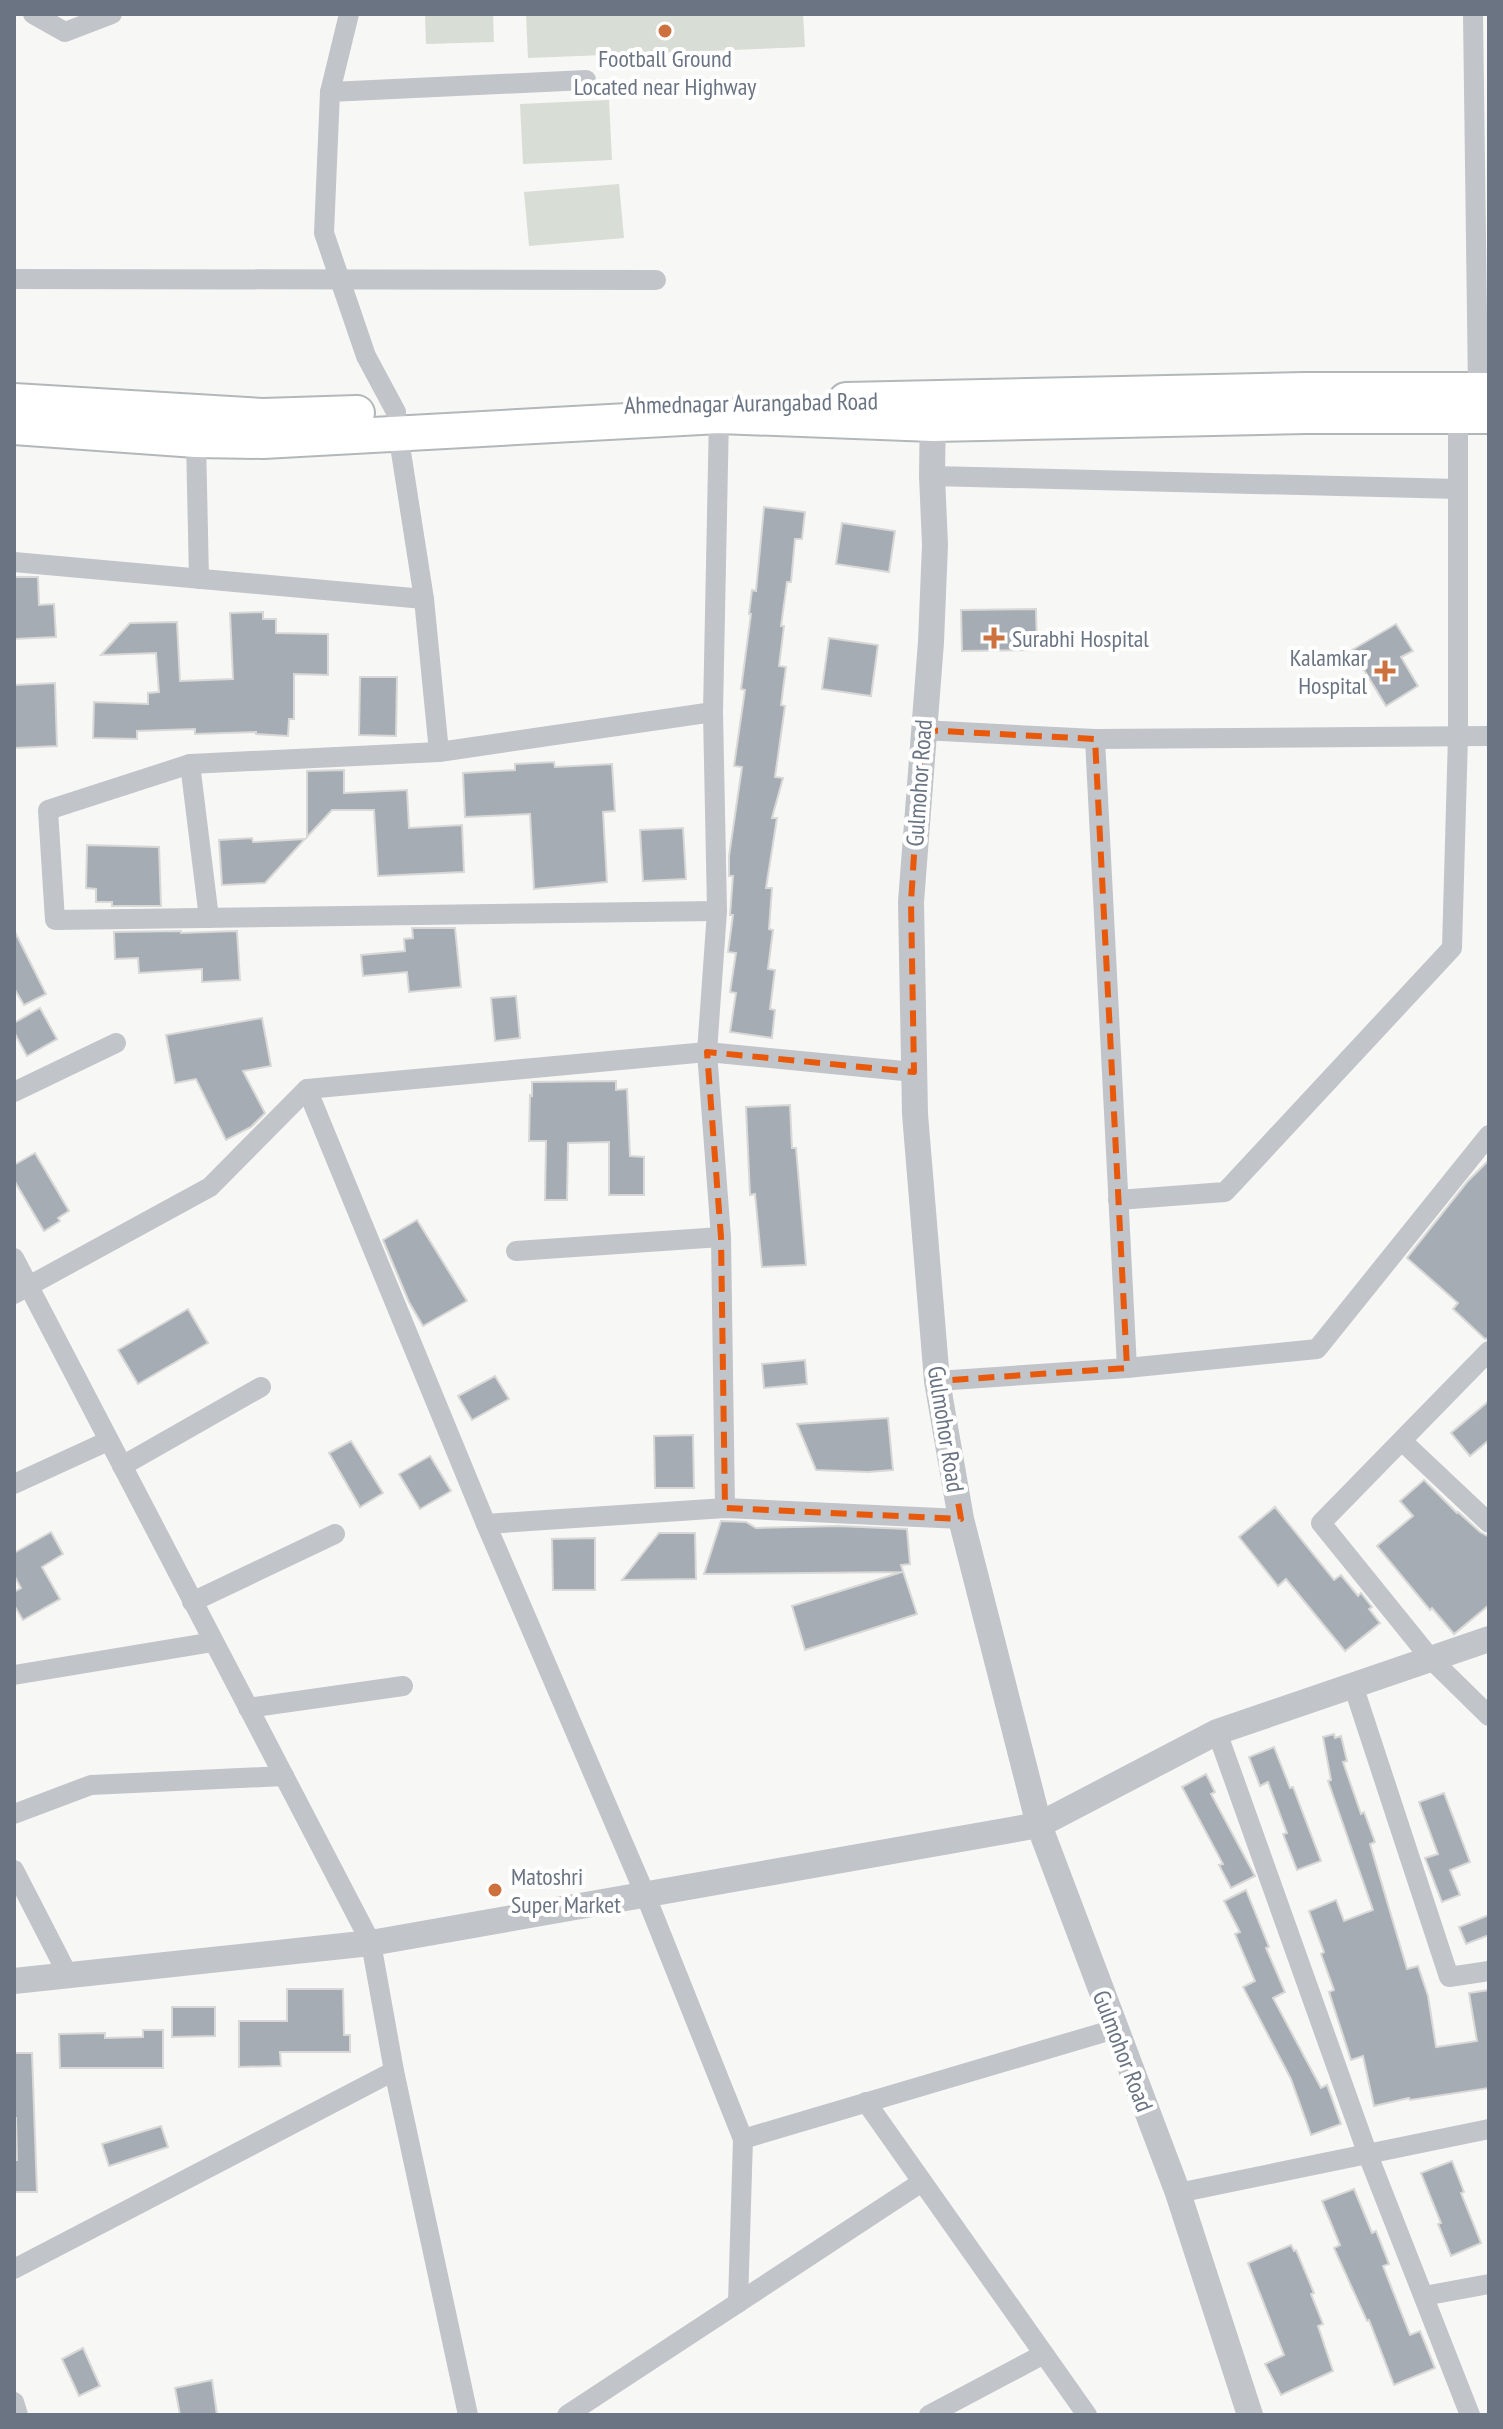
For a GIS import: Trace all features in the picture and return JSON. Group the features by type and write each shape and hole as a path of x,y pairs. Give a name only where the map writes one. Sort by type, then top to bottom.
{"highway":[{"name":"Ahmednagar Aurangabad Road","path":"14,401 397,422 932,411 1304,390 1478,403"},
{"path":"14,427 196,440 263,441 397,422 932,411"}],"street":[{"path":"33,14 65,32 112,14"},
{"path":"349,14 330,92 324,233 366,356 397,422 424,599 439,752"},
{"path":"1118,1200 1225,1192 1452,948 1458,736 1458,489 1478,403 1473,14"},
{"path":"330,92 586,80"},
{"path":"1474,103 1489,83"},
{"path":"14,279 656,280"},
{"name":"Gulmohor Road","path":"932,411 935,545 931,642 911,902 915,1114 937,1381 961,1519 1039,1825 1178,2193 1250,2415"},
{"path":"719,416 713,712 717,911 707,1052 721,1237 725,1508"},
{"path":"196,440 199,579"},
{"path":"932,476 1458,489"},
{"path":"14,562 424,599"},
{"path":"713,712 439,752 190,764 48,810 55,920 717,911"},
{"path":"922,730 1095,739 1489,736"},
{"path":"1095,739 1127,1368"},
{"path":"190,764 209,918"},
{"path":"14,1092 116,1043"},
{"path":"22,1290 210,1187 307,1089 707,1052 914,1072"},
{"path":"307,1089 486,1524 645,1894 743,2139 738,2303"},
{"path":"937,1381 1127,1368 1317,1349 1489,1135"},
{"path":"516,1251 721,1237"},
{"path":"14,1258 22,1290 122,1466 371,1943 394,2071 468,2415"},
{"path":"1489,1351 1321,1523 1431,1659 1489,1716"},
{"path":"122,1466 261,1387"},
{"path":"14,1484 108,1441"},
{"path":"1402,1441 1489,1523"},
{"path":"486,1524 725,1508 961,1519"},
{"path":"192,1602 335,1534"},
{"path":"14,1981 371,1943 1039,1825 1217,1732 1489,1639"},
{"path":"14,1675 213,1642"},
{"path":"1353,1685 1449,1977 1489,1971"},
{"path":"248,1708 403,1686"},
{"path":"1217,1732 1368,2155 1470,2415"},
{"path":"14,1814 91,1785 284,1776"},
{"path":"14,1870 68,1975"},
{"path":"743,2139 1115,2029"},
{"path":"14,2269 394,2071"},
{"path":"866,2102 1087,2415"},
{"path":"1178,2193 1489,2129"},
{"path":"567,2415 922,2182"},
{"path":"1424,2296 1489,2284"},
{"path":"929,2415 1044,2354"},
{"path":"14,2402 18,2415"}],"highlighted area":[{"path":"922,730 1095,739 1127,1368 937,1381 961,1519 725,1508 721,1237 707,1052 914,1072 911,902"}],"shaded area":[{"path":"425,14 493,14 494,42 426,44"},
{"name":"Football Ground Located near Highway","path":"526,14 803,14 805,47 528,58"},
{"path":"609,100 612,160 523,164 520,104"},
{"path":"619,184 624,238 529,246 524,192"}],"building":[{"path":"764,507 805,512 802,539 795,539 791,582 787,582 781,626 784,626 779,666 786,667 781,705 785,706 775,777 783,778 772,818 777,818 766,888 772,888 769,929 773,930 768,969 775,970 770,1009 775,1010 772,1038 730,1032 736,993 730,992 736,953 728,952 733,915 730,915 733,876 729,876 729,856 742,767 734,766 745,690 741,689 749,614 752,590 756,591"},
{"path":"842,523 895,531 889,572 836,564"},
{"path":"14,577 38,577 39,605 54,604 56,637 14,639"},
{"path":"1036,609 1037,650 962,651 961,610"},
{"path":"263,612 263,619 276,619 276,633 328,634 328,675 294,674 294,719 289,719 288,736 256,732 195,734 195,729 137,731 137,739 93,738 94,702 148,704 148,693 159,692 156,653 101,655 130,623 177,622 180,681 233,679 230,613"},
{"path":"1396,624 1413,651 1401,657 1418,686 1386,706 1352,650"},
{"path":"829,638 878,645 871,696 822,689"},
{"path":"360,677 397,677 396,736 359,735"},
{"path":"55,683 57,746 14,748 14,685"},
{"path":"554,762 555,767 612,764 615,811 603,812 607,882 534,889 530,814 465,817 463,773 515,770 515,764"},
{"path":"344,770 344,793 407,790 409,828 462,825 464,872 378,876 374,810 332,810 307,837 307,771"},
{"path":"683,828 686,879 643,881 640,830"},
{"path":"252,838 253,842 305,839 265,883 222,885 219,840"},
{"path":"87,845 159,847 161,906 112,906 112,902 96,902 96,889 86,888"},
{"path":"412,928 455,928 461,987 409,992 407,972 363,976 361,955 405,951 404,939 413,938"},
{"path":"14,930 46,994 24,1005 14,988"},
{"path":"237,931 240,980 202,982 202,969 139,973 138,958 115,959 114,932"},
{"path":"516,996 520,1038 495,1041 491,998"},
{"path":"40,1008 57,1039 27,1056 14,1032 14,1023"},
{"path":"262,1018 271,1066 243,1071 265,1113 251,1127 226,1140 196,1079 175,1083 166,1035"},
{"path":"616,1081 616,1090 627,1089 630,1156 644,1157 644,1195 609,1195 609,1142 568,1143 567,1200 545,1200 546,1141 529,1141 532,1082"},
{"path":"790,1105 806,1265 762,1267 755,1194 750,1195 746,1107"},
{"path":"35,1153 69,1211 44,1231 14,1180 14,1165"},
{"path":"1489,1160 1489,1338 1485,1339 1453,1309 1458,1303 1407,1258 1468,1181"},
{"path":"417,1220 467,1301 423,1326 409,1302 383,1240"},
{"path":"188,1309 208,1343 138,1384 118,1350"},
{"path":"805,1360 807,1384 764,1388 762,1364"},
{"path":"495,1376 509,1399 472,1420 458,1396"},
{"path":"1489,1401 1489,1440 1470,1456 1451,1433"},
{"path":"888,1418 893,1470 868,1472 816,1470 797,1424"},
{"path":"693,1435 694,1488 655,1488 654,1436"},
{"path":"351,1441 383,1493 360,1507 329,1453"},
{"path":"430,1456 451,1491 420,1509 399,1474"},
{"path":"1424,1480 1457,1513 1489,1537 1489,1605 1454,1634 1377,1546 1413,1516 1400,1501"},
{"path":"1275,1507 1334,1580 1341,1575 1358,1596 1361,1593 1380,1623 1345,1651 1286,1579 1278,1586 1239,1537"},
{"path":"721,1521 746,1522 756,1528 838,1526 907,1529 910,1564 901,1565 917,1614 805,1650 792,1606 902,1572 704,1574"},
{"path":"51,1532 63,1554 42,1567 60,1599 23,1620 14,1605 14,1592 21,1588 14,1575 14,1553"},
{"path":"659,1533 695,1533 696,1579 622,1580"},
{"path":"595,1538 595,1590 553,1590 552,1539"},
{"path":"1334,1734 1335,1738 1341,1736 1347,1761 1343,1762 1361,1814 1364,1812 1375,1842 1370,1844 1407,1969 1418,1966 1428,1996 1436,2047 1477,2041 1469,1993 1489,1990 1489,2088 1409,2098 1374,2106 1363,2056 1351,2060 1329,1992 1334,1990 1321,1954 1324,1952 1309,1911 1336,1900 1344,1921 1373,1910 1328,1781 1331,1780 1323,1737"},
{"path":"1274,1747 1321,1861 1297,1870 1268,1782 1260,1786 1249,1757"},
{"path":"1206,1774 1215,1792 1211,1794 1255,1876 1231,1888 1219,1865 1223,1864 1182,1787"},
{"path":"1444,1793 1470,1862 1450,1870 1460,1895 1442,1902 1425,1858 1438,1854 1419,1802"},
{"path":"1246,1890 1285,1992 1273,1998 1321,2088 1327,2085 1341,2124 1311,2135 1291,2079 1243,1987 1255,1981 1235,1934 1240,1932 1224,1901"},
{"path":"1489,1915 1489,1935 1466,1944 1459,1927"},
{"path":"287,1989 343,1989 344,2035 350,2035 350,2052 280,2052 281,2066 239,2067 239,2021 287,2021"},
{"path":"172,2007 215,2007 215,2036 172,2037"},
{"path":"143,2030 163,2030 163,2068 60,2068 59,2034 105,2033 105,2038 143,2037"},
{"path":"14,2053 32,2053 37,2192 14,2192 14,2160 17,2160"},
{"path":"161,2126 168,2147 109,2166 102,2144"},
{"path":"1452,2161 1481,2243 1451,2256 1421,2173"},
{"path":"1354,2189 1389,2264 1383,2266 1410,2335 1420,2331 1435,2368 1394,2385 1369,2320 1334,2248 1340,2245 1322,2201"},
{"path":"1291,2245 1314,2293 1311,2294 1323,2324 1318,2326 1333,2371 1281,2395 1265,2364 1284,2355 1248,2263"},
{"path":"83,2348 100,2386 79,2396 62,2359"},
{"path":"212,2380 217,2415 180,2415 175,2388"}],"place":[{"name":"Football Ground Located near Highway","path":"665,31"},
{"name":"Surabhi Hospital","path":"994,638"},
{"name":"Kalamkar Hospital","path":"1385,671"},
{"name":"Matoshri Super Market","path":"495,1890"}]}
